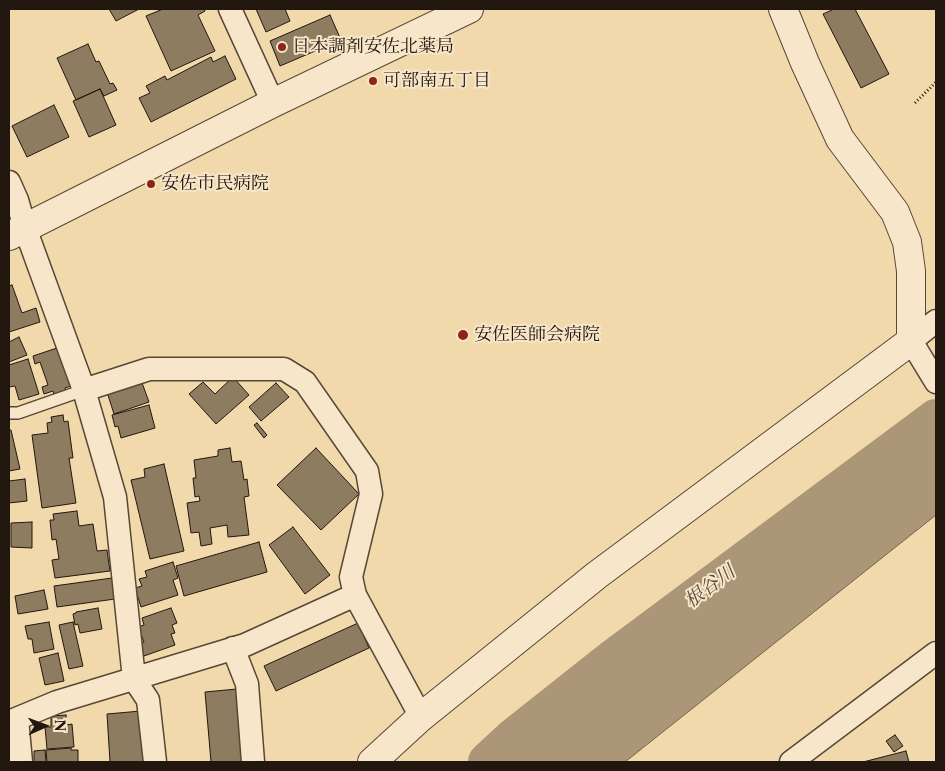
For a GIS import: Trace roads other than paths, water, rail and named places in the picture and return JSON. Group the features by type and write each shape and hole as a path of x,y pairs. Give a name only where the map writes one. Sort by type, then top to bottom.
{"street":[{"path":"230,9 272,103"},
{"path":"17,232 272,103 469,9"},
{"path":"783,9 840,139 895,212 907,242 911,271 911,341 932,375"},
{"path":"9,182 17,200 17,232 84,390 115,498 134,679 148,700 155,762"},
{"path":"372,762 421,717 596,575 936,321"},
{"path":"911,341 936,328"},
{"path":"84,390 149,369 284,369 305,382 367,471 371,494 351,577 354,594 421,717"},
{"path":"21,762 13,721 57,702 245,645 354,594"},
{"path":"233,648 247,684 253,762"},
{"path":"791,762 936,653"}],"lane":[{"path":"9,413 18,413 84,390"}],"waterway":[{"name":"根谷川","path":"488,762 514,738 615,658 936,419"}],"place":[{"name":"日本調剤安佐北薬局","path":"282,47"},
{"name":"可部南五丁目","path":"373,81"},
{"name":"安佐市民病院","path":"151,184"},
{"name":"安佐医師会病院","path":"463,335"}]}
